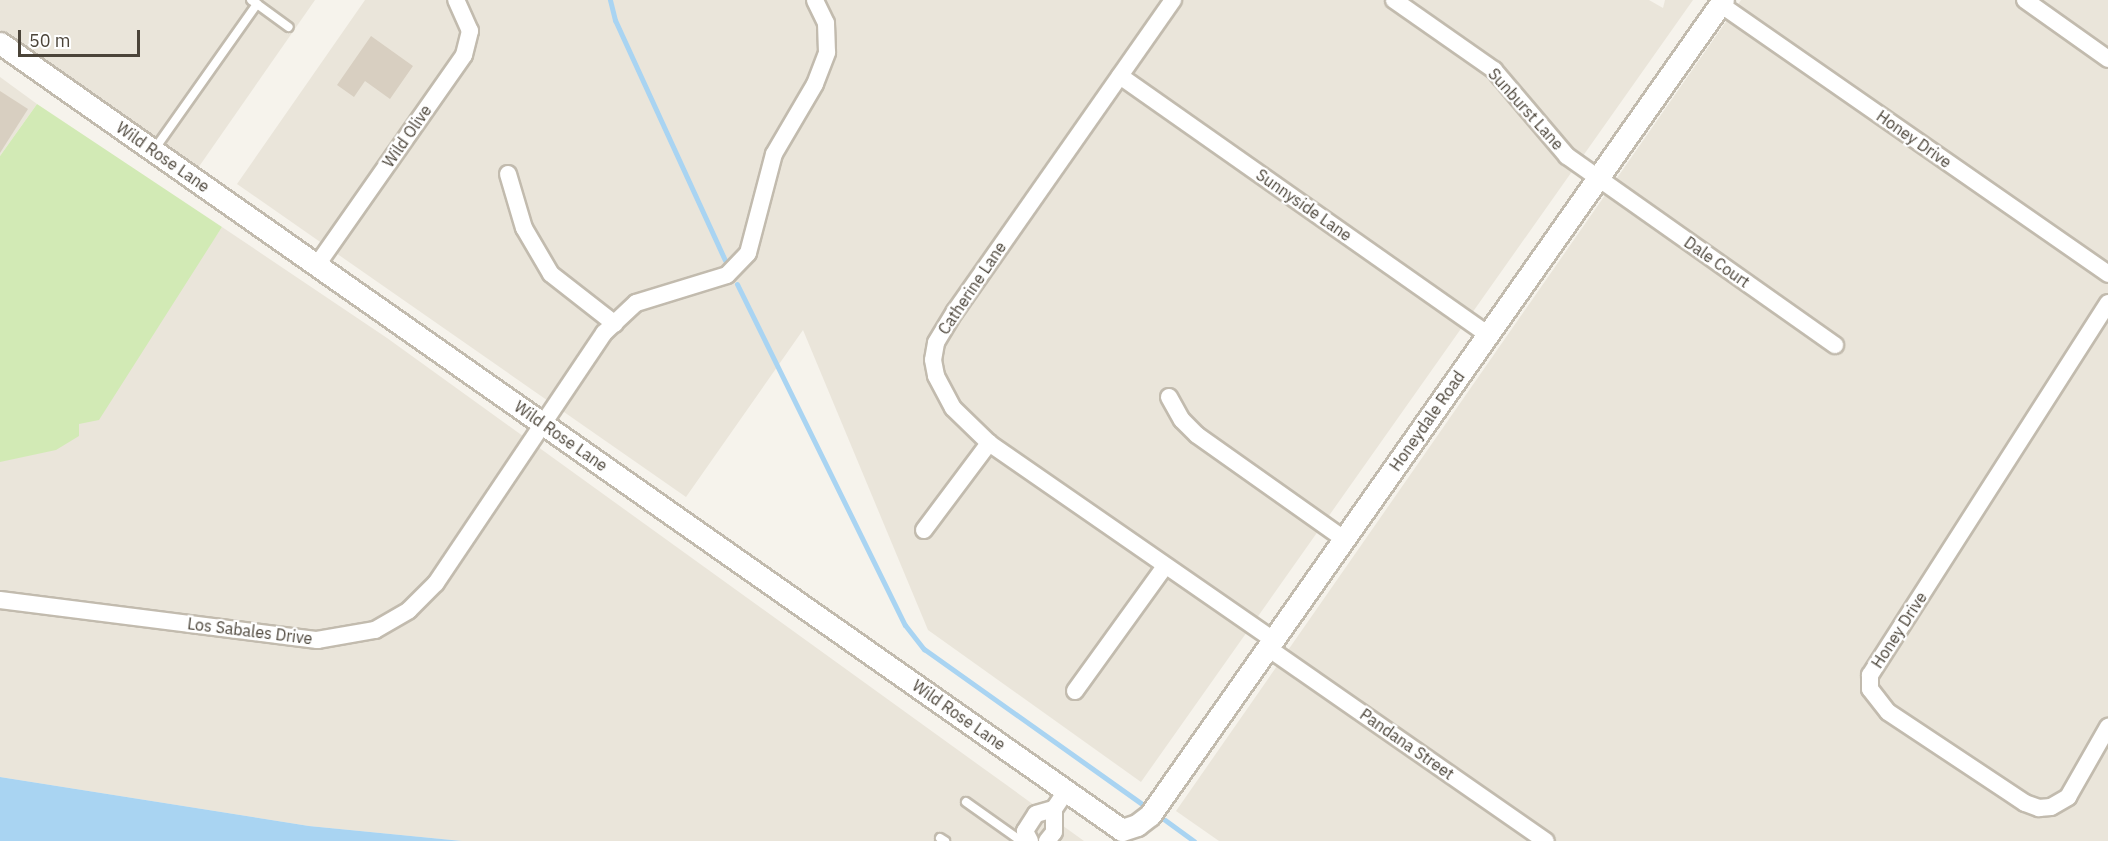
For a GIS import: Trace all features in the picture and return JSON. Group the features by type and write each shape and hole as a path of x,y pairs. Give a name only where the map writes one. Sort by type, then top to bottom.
{"street":[{"name":"Wild Olive","path":"317,265 464,55 470,32 456,0"},
{"name":"Los Sabales Drive","path":"0,600 317,640 375,630 409,610 436,583 604,333 636,303 728,275 748,253 774,154 815,84 827,52 826,23 815,0"},
{"name":"Catherine Lane","path":"1173,0 936,343 933,360 944,393 953,408 989,443 1165,566 1271,644"},
{"name":"Sunburst Lane","path":"1394,0 1494,70 1567,156 1598,179"},
{"path":"2025,0 2108,58"},
{"name":"Honeydale Road","path":"1122,830 1137,825 1150,814 1722,2"},
{"name":"Honey Drive","path":"1722,2 2108,274"},
{"name":"Wild Rose Lane","path":"0,43 1122,830"},
{"name":"Sunnyside Lane","path":"1120,76 1488,335"},
{"path":"508,174 524,228 550,274 615,324"},
{"name":"Dale Court","path":"1598,179 1835,345"},
{"name":"Honey Drive","path":"2108,303 1870,675 1870,689 1888,712 2039,808 2051,807 2068,796 2108,727"},
{"path":"1169,397 1182,420 1197,435 1344,539"},
{"path":"924,530 989,443"},
{"path":"1076,691 1165,566"},
{"name":"Pandana Street","path":"1271,644 1546,841"},
{"path":"1047,841 1054,832 1054,809 1066,791"},
{"path":"1030,841 1025,831 1036,814 1054,809"}],"lane":[{"path":"154,150 254,2 289,27"},
{"path":"966,802 1021,841"}],"shaded area":[{"path":"0,0 315,0 198,168 0,30"},
{"path":"365,0 1649,0 1663,8 1665,0 1693,0 1141,782 928,630 803,330 686,497 237,184"},
{"path":"1741,0 2108,0 2108,841 1219,841 1176,811"},
{"path":"0,77 37,104 0,156"},
{"path":"222,227 387,338 1084,841 462,841 309,826 0,777 0,438 96,413"}],"green space":[{"path":"37,104 222,227 99,420 79,424 79,436 56,450 0,462 0,156"}],"water":[{"path":"0,777 309,826 462,841 0,841"}],"building":[{"path":"371,36 413,66 390,99 365,81 354,97 337,85"},
{"path":"0,91 28,109 0,153"}],"waterway":[{"path":"610,0 615,20 725,260"},
{"path":"737,284 905,625 924,649 1141,803"},
{"path":"1165,820 1194,841"}]}
